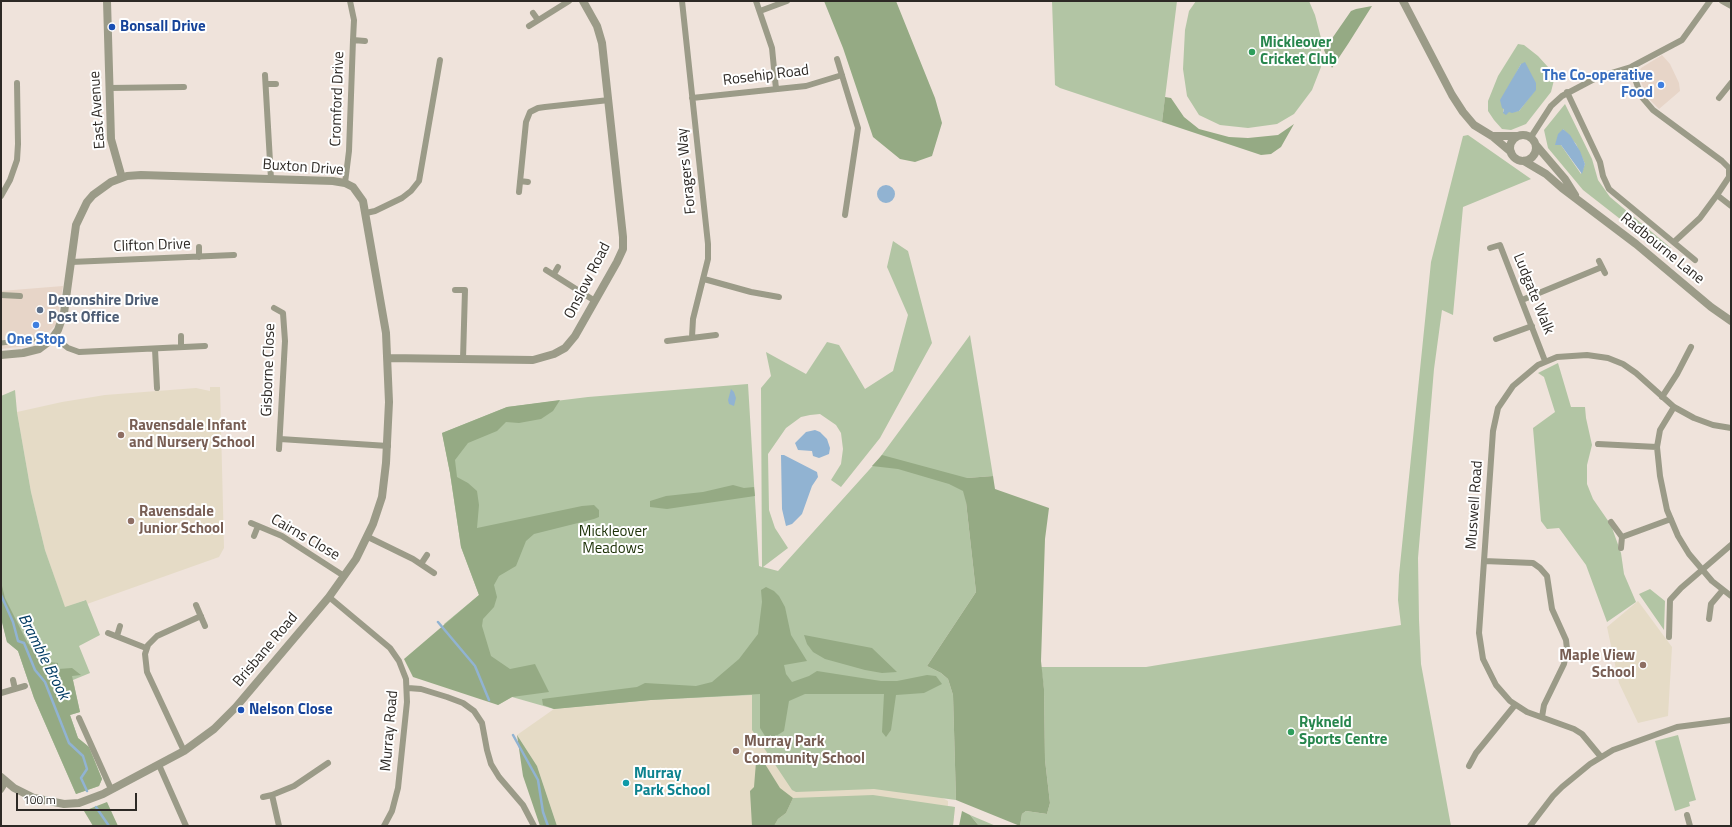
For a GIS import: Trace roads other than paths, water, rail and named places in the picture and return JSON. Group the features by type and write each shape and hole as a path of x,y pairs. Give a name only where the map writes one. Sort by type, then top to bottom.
{"street":[{"name":"East Avenue","path":"107,1 111,139 122,178"},
{"name":"Cromford Drive","path":"345,183 349,151 354,20 350,1"},
{"path":"529,26 569,1"},
{"name":"Onslow Road","path":"388,358 533,360 554,354 564,348 575,336 617,262 624,243 609,100 600,32 582,1"},
{"name":"Foragers Way","path":"682,1 708,244 708,259 693,319 692,337"},
{"path":"756,1 772,48 776,89"},
{"path":"760,11 787,1"},
{"path":"1403,1 1458,105 1474,125 1492,136 1516,158 1524,161 1532,158 1535,154 1536,145 1531,137 1524,134 1517,136 1492,136"},
{"path":"1531,137 1550,106 1567,92 1598,77 1631,67 1682,40 1710,1"},
{"path":"1722,1 1731,6"},
{"path":"533,12 538,20"},
{"name":"Cromford Drive","path":"353,40 365,41"},
{"path":"837,59 858,128 845,215"},
{"path":"366,213 375,211 402,198 411,191 419,181 440,60"},
{"path":"1631,67 1641,96 1653,110 1722,161 1729,168 1729,177 1700,218 1674,242"},
{"path":"265,75 271,179"},
{"name":"Rosehip Road","path":"692,98 806,86 842,75"},
{"path":"1,196 10,180 17,160 17,82"},
{"path":"266,84 276,84"},
{"path":"1718,98 1730,86"},
{"path":"109,88 184,87"},
{"path":"1567,92 1600,162 1603,176 1609,189 1695,260"},
{"path":"519,192 526,122 530,112 538,108 609,100"},
{"path":"1511,152 1512,141 1517,136"},
{"name":"Radbourne Lane","path":"1536,145 1565,179 1577,198"},
{"name":"Radbourne Lane","path":"1524,161 1536,167 1577,198 1636,244 1711,308 1731,321"},
{"name":"Buxton Drive","path":"122,178 140,174 271,179 345,183 353,187 362,197 366,213 383,311 388,358"},
{"path":"1,355 35,350 46,344 54,336 63,322 76,225 87,202 102,188 122,178"},
{"path":"520,181 528,182"},
{"path":"1717,195 1731,206"},
{"name":"Ludgate Walk","path":"1490,248 1500,245 1545,361"},
{"path":"199,246 199,257"},
{"name":"Clifton Drive","path":"71,262 234,255"},
{"path":"1522,300 1601,264 1605,273"},
{"path":"554,274 558,267"},
{"path":"546,270 595,301"},
{"path":"704,279 751,292 779,297"},
{"path":"455,290 465,290 463,359"},
{"path":"1,295 20,296"},
{"name":"Gisborne Close","path":"274,308 283,313 285,341 279,449"},
{"path":"1496,339 1532,326"},
{"path":"667,341 716,335"},
{"path":"1,343 54,336 68,348 79,352 205,346"},
{"path":"181,336 182,347"},
{"path":"1662,397 1677,374 1690,347"},
{"path":"154,349 157,388"},
{"name":"Muswell Road","path":"1601,757 1593,746 1568,725 1542,717 1515,705 1496,685 1486,667 1481,651 1479,633 1493,430 1496,414 1502,401 1512,386 1530,370 1545,361 1557,357 1577,354 1608,358 1629,368 1674,407 1700,421 1731,428"},
{"name":"Brisbane Road","path":"4,780 34,798 64,804 86,802 184,751 214,729 236,708 329,596 359,555 368,537 382,497 388,446 388,358"},
{"path":"1674,407 1660,430 1657,447 1662,488 1671,519 1678,536 1702,570 1722,591 1731,596"},
{"name":"Gisborne Close","path":"280,439 388,446"},
{"path":"1598,444 1657,447"},
{"path":"1622,537 1671,519"},
{"path":"1611,522 1622,537 1621,548"},
{"name":"Cairns Close","path":"251,523 282,536 344,576"},
{"path":"254,536 258,526"},
{"path":"368,537 421,564 434,573"},
{"path":"1669,637 1670,600 1731,545"},
{"path":"421,564 427,556"},
{"path":"1484,561 1533,563 1547,576 1552,609 1566,640 1567,649 1564,664 1544,705 1542,717"},
{"path":"1709,619 1711,604 1722,591"},
{"name":"Murray Road","path":"329,596 390,648 403,670 408,688 398,788 392,811 384,826"},
{"path":"196,605 205,626"},
{"path":"184,751 145,666 146,648 157,636 201,616"},
{"path":"117,636 120,626"},
{"path":"108,633 146,648"},
{"path":"13,680 15,689"},
{"path":"1,693 25,686"},
{"path":"408,688 429,691 456,700 474,711 482,723 491,764 499,777 523,805 534,826"},
{"path":"1469,766 1476,753 1515,705"},
{"path":"78,718 111,789"},
{"path":"1530,826 1553,796 1601,757 1628,744 1671,729 1687,725 1731,720"},
{"path":"262,798 294,786 328,763"},
{"path":"159,765 186,826"},
{"path":"1,790 4,780"},
{"path":"272,795 279,826"},
{"path":"1687,815 1690,826"}],"water":[{"path":"1525,62 1536,83 1536,90 1519,111 1512,113 1509,112 1506,115 1503,113 1504,109 1502,108 1500,100 1521,64"},
{"path":"1563,129 1570,135 1580,151 1585,164 1582,174 1561,145 1555,145 1558,134"},
{"path":"886,185 890,186 894,190 894,198 890,202 886,203 882,202 878,198 877,194 878,190 882,186"},
{"path":"731,389 736,398 734,406 729,404 728,400"},
{"path":"815,430 820,432 827,439 830,448 829,454 819,458 813,456 812,451 798,450 795,443 806,432"},
{"path":"781,455 784,455 817,472 818,477 812,486 802,514 792,524 786,526 782,509"}],"waterway":[{"name":"Bramble Brook","path":"1,595 13,622 18,641 24,643 35,670 45,682 69,743 83,756 87,769 81,778 87,791"},
{"path":"438,622 475,666 489,700"},
{"path":"513,735 538,780 543,812 548,826"},
{"name":"Bramble Brook","path":"96,807 109,826"}],"place":[{"name":"Bonsall Drive","path":"112,27"},
{"name":"Mickleover Cricket Club","path":"1252,52"},
{"name":"The Co-operative Food","path":"1661,85"},
{"name":"Devonshire Drive Post Office","path":"40,310"},
{"name":"One Stop","path":"36,325"},
{"name":"Ravensdale Infant and Nursery School","path":"121,435"},
{"name":"Ravensdale Junior School","path":"131,521"},
{"name":"Maple View School","path":"1643,665"},
{"name":"Nelson Close","path":"241,710"},
{"name":"Rykneld Sports Centre","path":"1291,732"},
{"name":"Murray Park Community School","path":"736,751"},
{"name":"Murray Park School","path":"626,783"}],"park label":[{"name":"Mickleover Meadows","path":"613,540"}]}
